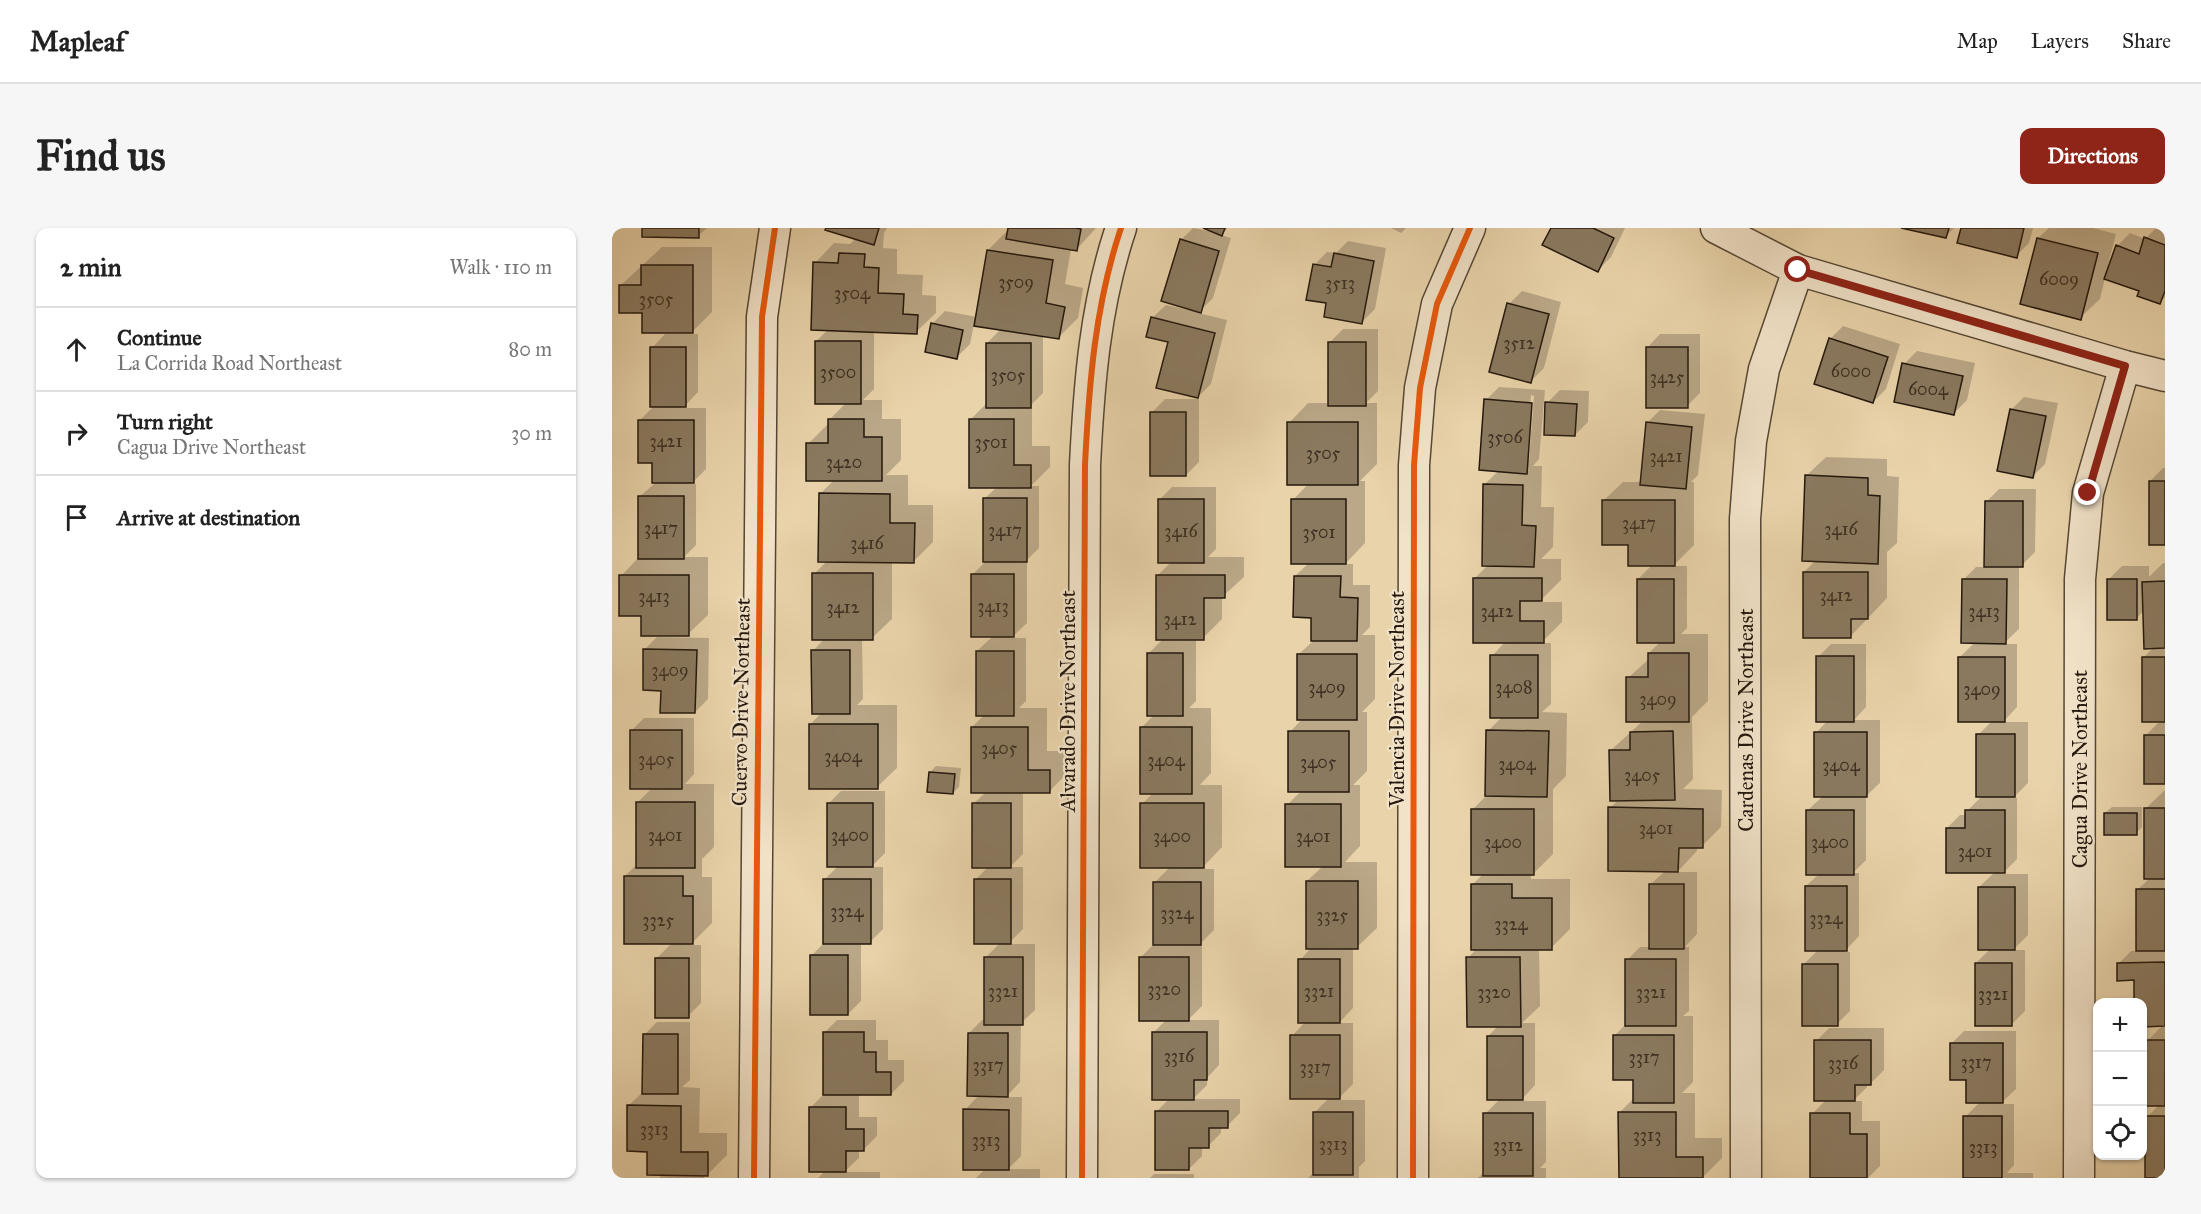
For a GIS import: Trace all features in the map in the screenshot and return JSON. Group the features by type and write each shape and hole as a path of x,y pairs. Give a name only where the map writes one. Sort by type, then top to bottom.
{"street":[{"name":"Cuervo Drive Northeast","path":"754,1178 762,317 775,228"},
{"name":"Alvarado Drive Northeast","path":"1082,1178 1085,465 1089,389 1098,320 1111,258 1121,228"},
{"name":"Valencia Drive Northeast","path":"1413,1178 1414,465 1420,388 1437,304 1470,228"},
{"path":"1716,228 1798,270 2165,376"},
{"name":"Cardenas Drive Northeast","path":"1746,1178 1745,519 1752,441 1764,369 1798,270"},
{"name":"Cagua Drive Northeast","path":"2079,1178 2080,579 2088,493 2125,366"}],"building":[{"path":"642,228 699,228 699,238 642,237"},
{"path":"826,228 879,228 874,245 825,230"},
{"path":"1008,228 1081,229 1077,251 1006,239"},
{"path":"1203,228 1225,228 1222,236"},
{"path":"1551,228 1593,228 1614,238 1598,272 1542,245"},
{"path":"1901,228 1949,228 1946,238"},
{"path":"1961,228 2024,228 2017,258 1957,243"},
{"path":"2144,237 2165,245 2165,291 2160,304 2137,296 2139,291 2104,279 2116,245 2139,254"},
{"path":"2037,238 2098,253 2081,320 2020,304"},
{"path":"1180,239 1219,251 1201,313 1161,301"},
{"path":"987,250 1053,260 1046,303 1065,307 1059,339 974,326"},
{"path":"839,253 865,254 864,267 879,268 878,293 904,294 903,314 918,315 917,334 811,330 813,262 838,263"},
{"path":"1334,253 1374,261 1362,324 1324,317 1326,303 1306,300 1313,264 1331,267"},
{"path":"641,265 693,265 693,333 642,333 642,313 619,313 619,285 641,285"},
{"path":"1507,303 1549,314 1531,383 1489,372"},
{"path":"1151,317 1215,333 1198,398 1156,388 1168,342 1146,337"},
{"path":"931,323 963,330 957,359 925,352"},
{"path":"1829,338 1888,357 1873,403 1814,384"},
{"path":"815,341 861,341 861,404 815,404"},
{"path":"1328,342 1366,342 1366,406 1328,406"},
{"path":"986,343 1031,343 1031,408 986,408"},
{"path":"650,347 686,347 686,407 650,407"},
{"path":"1646,347 1688,347 1688,408 1646,408"},
{"path":"1902,363 1963,376 1954,415 1894,402"},
{"path":"1484,399 1532,403 1527,474 1479,470"},
{"path":"1545,402 1577,404 1575,436 1544,435"},
{"path":"2010,409 2046,416 2033,478 1997,471"},
{"path":"1150,412 1186,412 1186,476 1150,476"},
{"path":"828,419 864,419 864,437 882,437 882,481 806,481 806,443 828,443"},
{"path":"969,419 1014,419 1014,465 1031,465 1031,488 969,488"},
{"path":"638,420 694,420 694,483 652,483 652,463 638,463"},
{"path":"1287,422 1358,422 1358,485 1287,485"},
{"path":"1646,422 1692,427 1686,489 1640,485"},
{"path":"1805,475 1868,478 1868,495 1880,496 1878,564 1802,561"},
{"path":"2149,481 2165,481 2165,545 2149,545"},
{"path":"1483,484 1523,485 1522,525 1536,526 1534,567 1482,566"},
{"path":"819,493 890,494 890,523 915,523 914,563 818,562"},
{"path":"638,496 684,496 684,559 638,559"},
{"path":"983,498 1027,498 1027,562 983,562"},
{"path":"1158,499 1204,499 1204,563 1158,563"},
{"path":"1291,499 1346,499 1346,564 1291,564"},
{"path":"1602,500 1675,500 1675,566 1628,566 1628,545 1602,545"},
{"path":"1985,501 2023,501 2023,567 1984,567"},
{"path":"1803,572 1868,572 1868,619 1851,619 1851,638 1803,638"},
{"path":"812,573 873,573 873,640 812,640"},
{"path":"971,574 1014,574 1014,637 971,637"},
{"path":"619,575 689,575 689,636 641,636 641,616 619,616"},
{"path":"1156,575 1225,575 1225,598 1204,598 1204,640 1156,640"},
{"path":"1294,576 1341,576 1340,597 1358,598 1357,641 1311,641 1311,618 1293,617"},
{"path":"1473,578 1542,578 1542,601 1520,601 1520,621 1544,621 1544,643 1473,643"},
{"path":"1637,579 1674,579 1674,643 1637,643"},
{"path":"1962,579 2007,579 2006,644 1961,643"},
{"path":"2107,579 2137,579 2137,620 2107,620"},
{"path":"2165,581 2165,648 2144,649 2142,582"},
{"path":"643,649 697,650 695,713 660,713 661,691 643,690"},
{"path":"811,650 850,650 850,714 812,714"},
{"path":"976,651 1014,651 1014,716 976,716"},
{"path":"1147,653 1183,653 1183,716 1147,716"},
{"path":"1648,653 1689,653 1689,722 1626,722 1626,677 1648,677"},
{"path":"1297,654 1357,654 1357,720 1297,720"},
{"path":"1490,655 1538,655 1538,718 1490,718"},
{"path":"1816,656 1854,656 1854,722 1816,722"},
{"path":"1958,657 2005,657 2005,722 1958,722"},
{"path":"2142,657 2165,657 2165,722 2142,722"},
{"path":"809,724 878,724 878,789 809,789"},
{"path":"971,727 1028,727 1028,770 1050,770 1050,793 971,793"},
{"path":"1140,727 1192,727 1192,794 1140,794"},
{"path":"630,730 682,730 682,789 630,789"},
{"path":"1486,730 1549,731 1547,797 1485,796"},
{"path":"1288,731 1349,731 1349,792 1288,792"},
{"path":"1673,731 1675,800 1610,801 1609,750 1630,750 1630,732"},
{"path":"1814,732 1867,732 1867,797 1814,797"},
{"path":"1976,734 2015,734 2015,797 1976,797"},
{"path":"2144,735 2165,735 2165,784 2144,784"},
{"path":"929,772 955,774 953,794 927,792"},
{"path":"636,802 695,802 695,868 636,868"},
{"path":"827,803 873,803 873,867 827,867"},
{"path":"972,803 1011,803 1011,868 972,868"},
{"path":"1140,803 1204,803 1204,868 1140,868"},
{"path":"1285,804 1341,804 1341,867 1285,867"},
{"path":"1608,807 1703,809 1703,848 1679,848 1678,872 1608,871"},
{"path":"2144,808 2165,808 2165,879 2144,879"},
{"path":"1471,809 1534,809 1534,875 1471,875"},
{"path":"1806,810 1854,810 1854,875 1806,875"},
{"path":"1965,810 2005,810 2005,873 1946,873 1946,828 1965,828"},
{"path":"2104,813 2137,813 2137,835 2104,835"},
{"path":"624,876 683,876 683,896 693,896 693,944 624,944"},
{"path":"823,879 871,879 871,944 823,944"},
{"path":"974,879 1011,879 1011,944 974,944"},
{"path":"1306,881 1358,881 1358,949 1306,949"},
{"path":"1153,882 1201,882 1201,945 1153,945"},
{"path":"1471,884 1512,884 1512,898 1552,898 1552,950 1471,950"},
{"path":"1649,884 1684,884 1684,949 1649,949"},
{"path":"1805,886 1847,886 1847,951 1805,951"},
{"path":"1978,887 2015,887 2015,950 1978,950"},
{"path":"2136,889 2165,889 2165,951 2136,951"},
{"path":"810,955 848,955 848,1015 810,1015"},
{"path":"984,957 1023,957 1023,1025 984,1025"},
{"path":"1139,957 1189,957 1189,1021 1139,1021"},
{"path":"1466,957 1520,957 1521,1027 1467,1027"},
{"path":"655,958 689,958 689,1018 655,1018"},
{"path":"1298,959 1340,959 1340,1023 1298,1023"},
{"path":"1625,959 1676,959 1676,1026 1625,1026"},
{"path":"2165,962 2165,1026 2147,1027 2147,998 2134,998 2134,980 2117,981 2117,963"},
{"path":"1975,963 2012,963 2012,1026 1975,1026"},
{"path":"1802,964 1838,964 1838,1026 1802,1026"},
{"path":"823,1032 864,1032 864,1052 876,1052 876,1072 891,1072 891,1095 823,1095"},
{"path":"1152,1032 1207,1032 1207,1080 1194,1080 1194,1100 1152,1100"},
{"path":"968,1033 1008,1033 1008,1097 967,1096"},
{"path":"643,1034 678,1034 678,1094 642,1094"},
{"path":"1290,1035 1340,1035 1340,1099 1290,1099"},
{"path":"1613,1035 1674,1035 1674,1103 1633,1103 1633,1080 1613,1080"},
{"path":"1487,1036 1523,1036 1523,1100 1487,1100"},
{"path":"1814,1040 1871,1040 1871,1085 1855,1085 1855,1101 1814,1101"},
{"path":"2147,1040 2165,1040 2165,1106 2147,1106"},
{"path":"1950,1043 2003,1043 2003,1103 1966,1103 1966,1080 1950,1080"},
{"path":"627,1105 681,1106 681,1152 708,1152 708,1176 647,1175 647,1152 627,1151"},
{"path":"809,1107 846,1107 846,1129 864,1129 864,1151 846,1151 846,1172 809,1172"},
{"path":"963,1109 1009,1110 1009,1170 963,1170"},
{"path":"1155,1111 1228,1111 1228,1128 1209,1128 1209,1148 1189,1148 1189,1170 1155,1170"},
{"path":"1313,1112 1353,1112 1353,1175 1313,1175"},
{"path":"1618,1112 1676,1112 1676,1157 1703,1157 1703,1178 1619,1178"},
{"path":"1483,1113 1533,1113 1533,1176 1483,1176"},
{"path":"1810,1113 1850,1113 1850,1134 1867,1134 1867,1178 1810,1178"},
{"path":"1963,1116 2002,1116 2002,1178 1963,1178"},
{"path":"2147,1116 2165,1116 2165,1178 2145,1178"}],"cycle path":[{"path":"754,1178 762,317 775,228"},
{"path":"1082,1178 1085,465 1099,315 1121,228"},
{"path":"1413,1178 1414,465 1420,388 1437,304 1470,228"}],"route":[{"path":"1798,270 2125,366 2088,493"}]}
